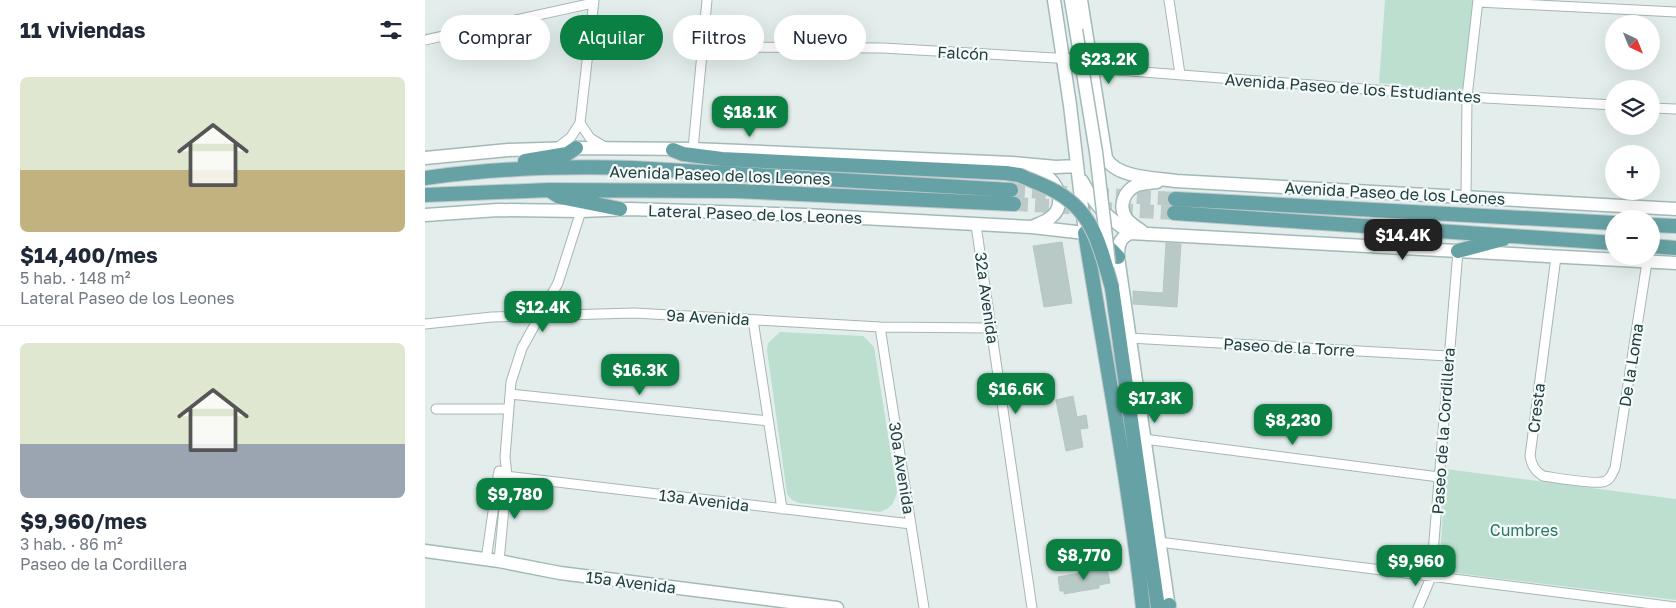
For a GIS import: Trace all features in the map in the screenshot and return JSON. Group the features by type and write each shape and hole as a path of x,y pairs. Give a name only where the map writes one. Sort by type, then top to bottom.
{"main road":[{"path":"502,169 511,164 571,152 576,148"},
{"path":"673,150 683,154 722,158 1006,173 1052,189 1070,201 1083,214 1099,241 1112,288 1156,593 1166,607"},
{"name":"Avenida Paseo de los Leones","path":"425,178 502,169 582,166 1011,190"},
{"path":"549,190 560,197 621,209"},
{"name":"Avenida Paseo de los Leones","path":"425,195 549,190 735,191 1014,204"},
{"name":"Avenida Paseo de los Leones","path":"1605,222 1174,206 1605,242"},
{"path":"1660,225 1676,226"},
{"path":"1085,233 1120,446 1143,608"},
{"path":"1458,251 1513,236"},
{"path":"1090,264 1097,246 1102,245 1118,257"},
{"path":"1660,247 1676,248"}],"street":[{"path":"705,15 707,0"},
{"path":"1071,0 1096,152 1112,288"},
{"path":"1081,0 1106,158 1109,165 1115,169 1132,174 1177,181 1676,209"},
{"path":"1169,0 1180,74"},
{"path":"1466,197 1467,97 1478,1 1676,12"},
{"path":"425,40 593,2 579,123 571,137 557,148"},
{"path":"1055,3 1069,55 1070,105 1085,233"},
{"name":"Falcón","path":"764,47 883,48 1068,59"},
{"path":"1068,59 1092,68"},
{"path":"693,150 701,60"},
{"name":"Avenida Paseo de los Estudiantes","path":"1092,68 1467,97 1605,105"},
{"path":"1070,105 1074,94 1078,90 1088,91 1097,97"},
{"path":"1660,108 1676,109"},
{"path":"579,123 590,138 607,148"},
{"path":"425,158 508,150 607,148 1012,163 1055,166 1078,171"},
{"path":"1012,163 1039,172 1049,178 1057,187 1060,202 1057,211 1050,218 1032,227"},
{"path":"1078,171 1093,201 1107,217 1129,233"},
{"path":"1144,232 1126,219 1122,210 1122,200 1130,190 1138,185 1177,181"},
{"name":"Lateral Paseo de los Leones","path":"425,214 498,210 581,211 621,209 805,215 1032,227 1085,233"},
{"path":"486,560 505,457 511,382 522,348 558,283 581,211"},
{"name":"32a Avenida","path":"976,225 1032,608"},
{"path":"1166,607 1159,542 1118,257 1120,241 1129,233 1144,232 1605,260"},
{"name":"Paseo de la Cordillera","path":"1418,608 1431,577 1458,251"},
{"name":"Cresta","path":"1556,257 1530,456 1532,466 1537,473 1543,476 1594,482 1603,482 1611,478 1615,468"},
{"path":"1660,262 1676,263"},
{"name":"De la Loma","path":"1615,468 1647,265"},
{"name":"9a Avenida","path":"425,324 492,317 635,313 881,327 991,328"},
{"path":"753,320 782,509"},
{"name":"30a Avenida","path":"881,327 924,608"},
{"name":"Paseo de la Torre","path":"1129,338 1448,356"},
{"path":"510,394 769,421"},
{"path":"437,409 509,409"},
{"path":"1144,439 1439,477"},
{"path":"499,561 502,476"},
{"name":"13a Avenida","path":"502,476 911,524"},
{"path":"1159,542 1676,607"},
{"name":"15a Avenida","path":"425,551 499,561 560,573 837,608"}],"green space":[{"path":"1385,0 1473,0 1466,85 1460,91 1379,83"},
{"path":"780,332 863,336 874,347 897,492 893,503 887,509 880,512 799,503 792,500 787,494 767,350 768,343"},
{"name":"Cumbres","path":"1446,469 1676,499 1676,600 1439,571"}],"building":[{"path":"1062,242 1072,303 1044,307 1033,246"},
{"path":"1166,243 1181,244 1177,307 1133,304 1133,291 1163,293"},
{"path":"1073,396 1077,417 1086,415 1088,428 1080,429 1083,447 1066,451 1056,400"},
{"path":"1107,568 1110,583 1099,585 1099,588 1064,594 1064,591 1060,591 1058,577"}],"tunnel":[{"path":"1011,190 1175,199"},
{"path":"1014,204 1174,213"}]}
